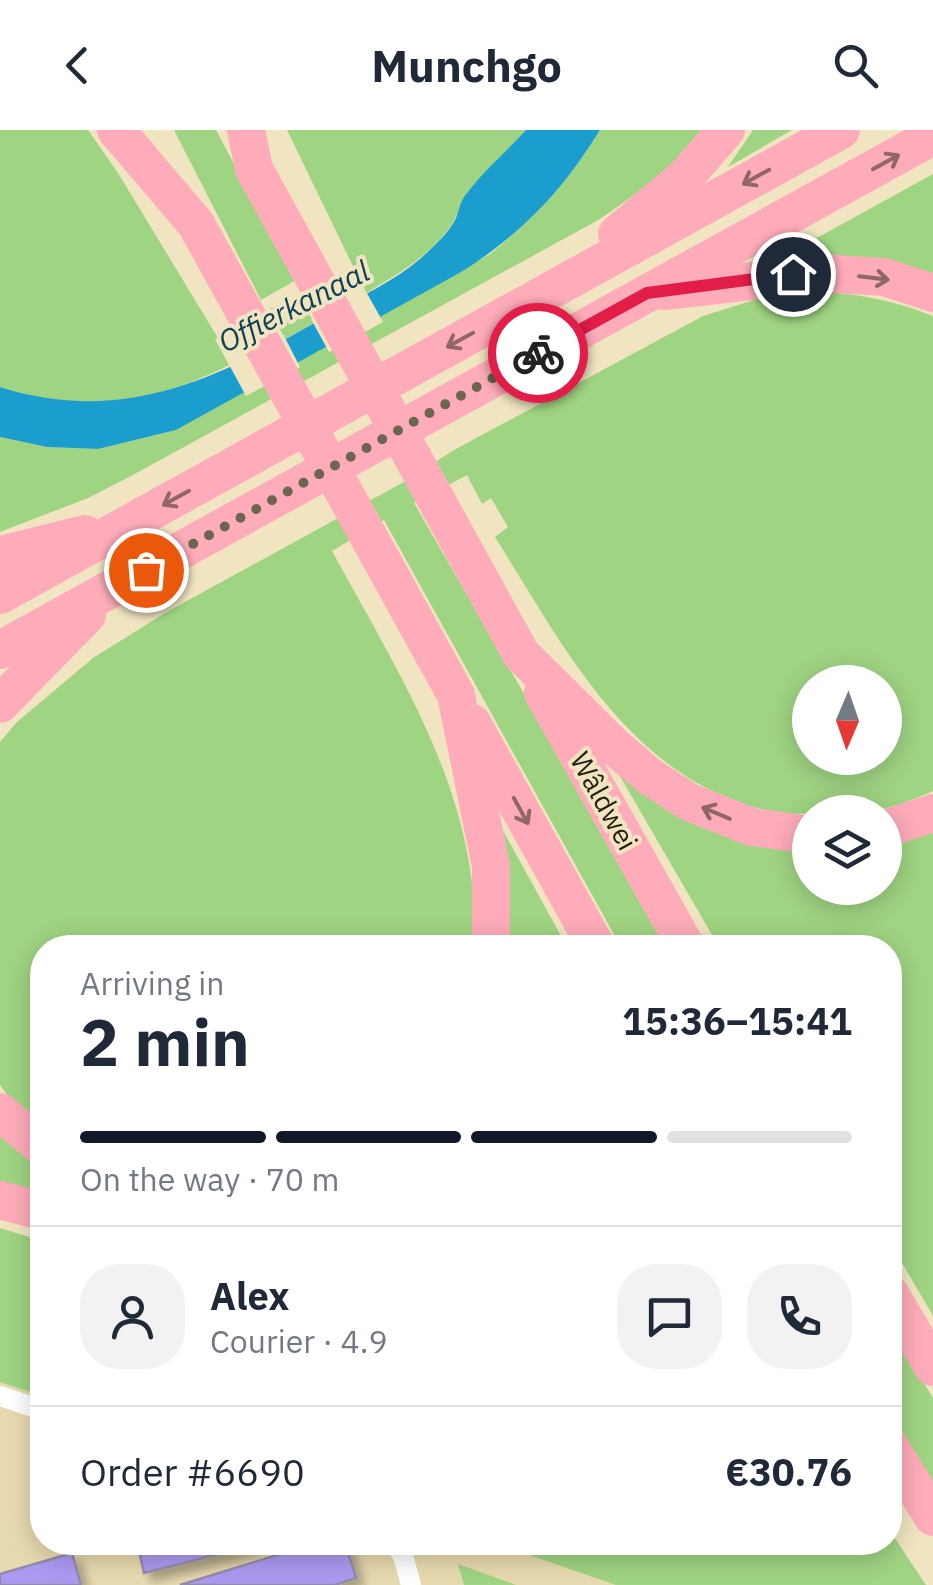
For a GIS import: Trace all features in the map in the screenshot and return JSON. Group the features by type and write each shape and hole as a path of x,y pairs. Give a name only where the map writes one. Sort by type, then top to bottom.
{"highway":[{"path":"116,130 196,224"},
{"path":"146,130 590,935"},
{"name":"Wâldwei","path":"233,130 680,935"},
{"path":"246,130 254,169"},
{"path":"545,293 686,178 726,130"},
{"path":"0,595 841,130"},
{"path":"0,650 933,136"},
{"path":"647,293 822,274 884,277 933,294"},
{"path":"0,554 131,522"},
{"path":"0,704 112,588"},
{"path":"521,654 614,746 688,802 752,827 792,833"},
{"path":"456,695 492,866 491,935"},
{"path":"902,824 933,814"},
{"path":"0,1112 30,1137"},
{"path":"0,1200 30,1208"},
{"path":"902,1314 933,1367"},
{"path":"902,1467 933,1517"}],"street":[{"path":"0,1396 30,1406"},
{"path":"402,1555 411,1585"}],"shaded area":[{"path":"0,1305 30,1314 30,1555 859,1555 904,1585 0,1585"}],"green space":[{"path":"0,130 88,130 218,338 215,339 229,365 172,389 117,400 60,400 0,387"},
{"path":"174,130 216,130 296,280 261,300"},
{"path":"287,130 526,130 468,192 451,226 433,246 366,293"},
{"path":"600,130 710,130 678,164 600,219 131,476 88,498 0,532 0,437 47,447 98,449 176,430 490,254 551,197"},
{"path":"753,130 792,130 728,167"},
{"path":"933,174 933,285 766,266"},
{"path":"808,291 841,293 887,301 933,316 933,791 902,803 902,795 792,795 792,813 743,804 700,785 662,759 628,728 570,656 495,537 508,527 491,498 482,504 467,475 414,503 663,935 614,935 384,520 332,551 409,692 451,790 465,841 473,893 474,935 30,935 30,1112 0,1085 0,742 17,722 93,658 165,613 402,483 454,450 703,316 757,299"},
{"path":"299,296 314,323 285,339 269,309"},
{"path":"617,771 792,838 792,905 902,905 902,834 933,824 933,1316 902,1263 902,935 712,935"},
{"path":"500,825 560,935 504,935"},
{"path":"0,1125 30,1149 30,1205 0,1196"},
{"path":"0,1228 30,1237 30,1392 0,1382"},
{"path":"902,1347 933,1398 933,1483 902,1433"},
{"path":"902,1549 926,1585 616,1585 529,1555 902,1555"},
{"path":"458,1564 516,1585 464,1585"}],"water":[{"path":"526,130 600,130 572,172 540,209 461,272 176,430 98,449 47,447 0,437 0,387 46,398 90,401 132,398 172,389 251,357 389,281 440,240 471,188"}],"pier":[{"path":"364,288 383,322 329,352 311,319"},
{"path":"283,334 300,367 246,396 227,361"}],"building":[{"path":"73,1555 81,1585 0,1585 0,1574"},
{"path":"140,1555 215,1555 144,1573"},
{"path":"277,1555 349,1555 356,1578 335,1585 180,1585"}],"way so far":[{"path":"146,570 538,353"}],"route":[{"path":"538,353 647,293 793,274"}],"water label":[{"name":"Offierkanaal","path":"294,307"}]}
